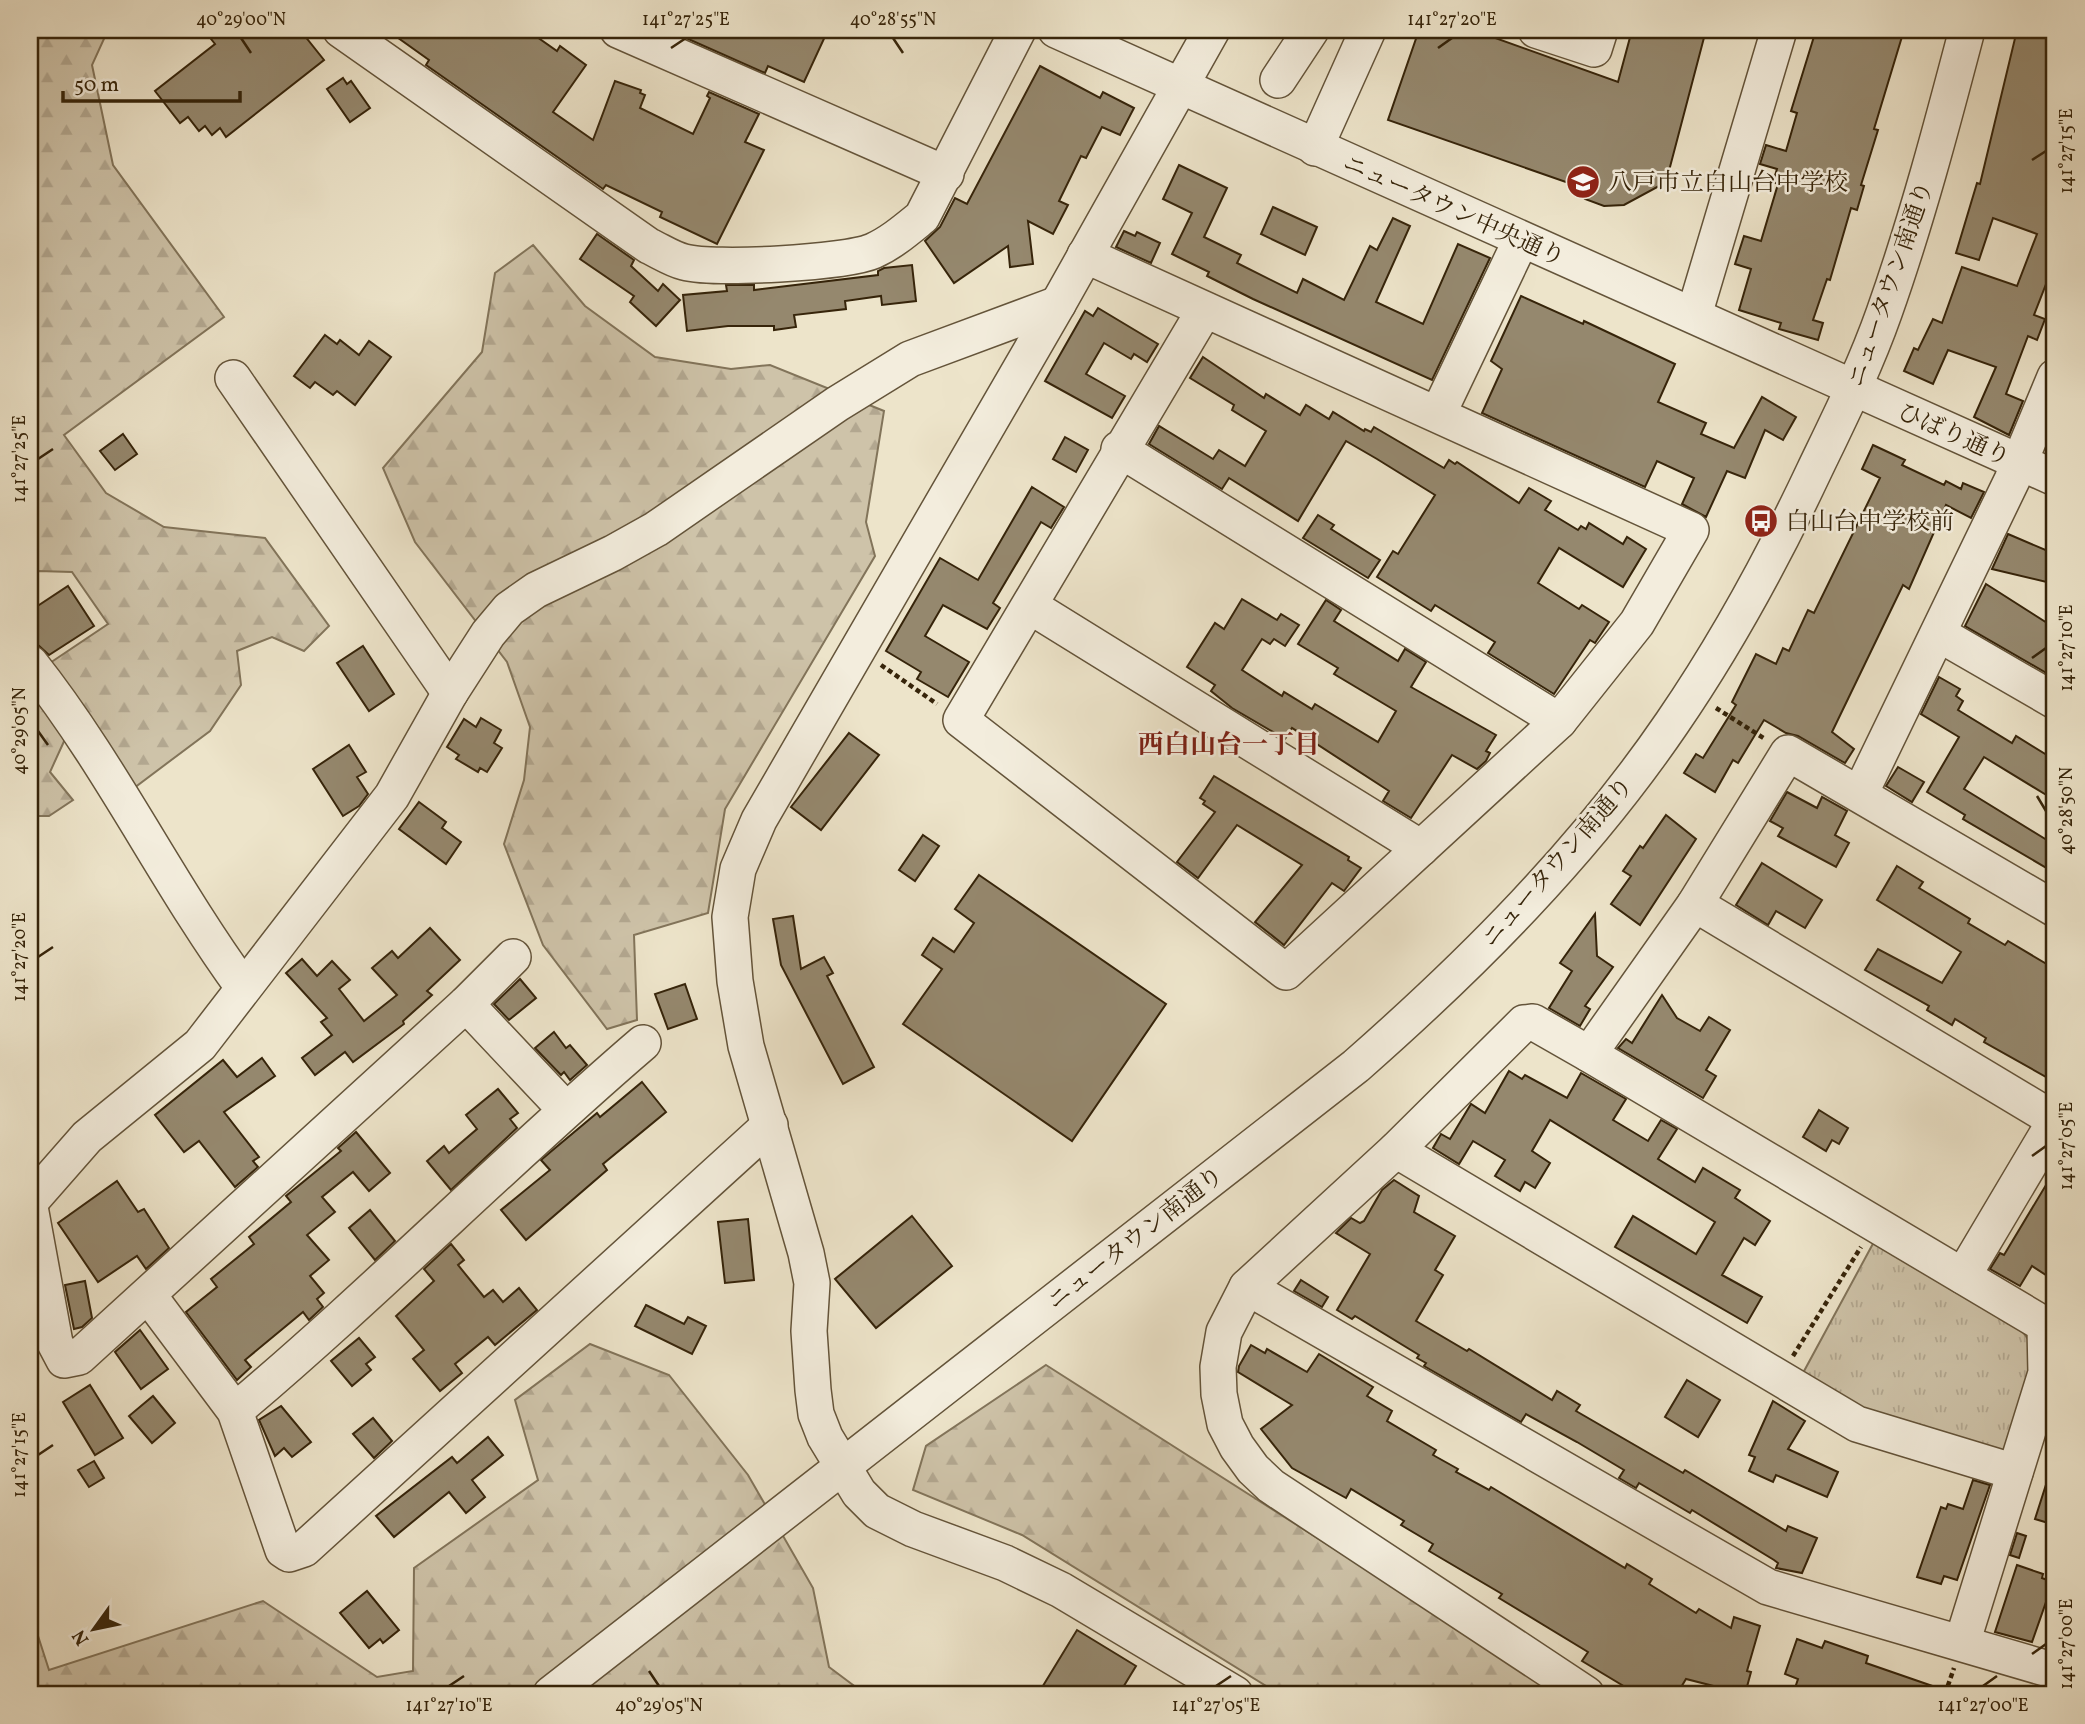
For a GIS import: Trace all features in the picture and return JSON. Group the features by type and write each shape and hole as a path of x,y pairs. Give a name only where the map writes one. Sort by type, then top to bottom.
{"street":[{"path":"341,30 649,246 684,262 723,264 840,258 870,252 897,238 922,217 1018,30"},
{"path":"618,30 946,174"},
{"name":"ニュータウン中央通り","path":"1056,30 1854,388"},
{"path":"1212,30 1058,304 759,820 738,869 730,917 735,981 746,1046 793,1201 812,1283 809,1331 817,1415 842,1466 859,1493 877,1511 913,1529 1005,1563 1061,1590 1235,1694"},
{"path":"1278,80 1311,30"},
{"path":"1315,148 1368,30"},
{"path":"1536,30 1594,49 1600,30"},
{"path":"1694,315 1779,30"},
{"name":"ニュータウン南通り","path":"551,1694 1356,1066 1441,991 1519,912 1592,828 1672,723 1735,623 1782,538 1854,388 1884,314 1929,174 1967,30"},
{"path":"1438,414 1521,240"},
{"path":"1085,255 1691,530 1637,623 1559,721 1286,972 961,720 1030,606 1119,449 1204,311"},
{"path":"513,957 466,1004 149,1296 79,1357 64,1360 55,1343 30,1205 87,1137 201,1045 392,796 450,693 488,634 509,609 536,590 656,529 837,404 910,359 1058,304"},
{"path":"1860,794 1940,634 2020,463 2055,377"},
{"path":"233,378 450,693"},
{"name":"ひばり通り","path":"1854,388 2055,478"},
{"path":"1119,449 1559,721"},
{"path":"1030,606 1421,848"},
{"path":"1940,634 2055,701"},
{"path":"30,663 64,706 210,942 243,987"},
{"path":"1589,1054 1695,904 1788,753 2055,909"},
{"path":"1695,904 2055,1120 1963,1276"},
{"path":"466,1004 565,1109"},
{"path":"1586,1694 1271,1486 1253,1469 1225,1424 1218,1367 1224,1332 1247,1287 1396,1150 1524,1023 1533,1022 1589,1054 1874,1226 2040,1322 2045,1328 2046,1373 1962,1643"},
{"path":"235,1411 286,1368 565,1109 643,1043"},
{"path":"149,1296 235,1411 283,1550 289,1554 304,1549 770,1125"},
{"path":"1396,1150 1857,1424 2015,1472"},
{"path":"1247,1287 1768,1587 2055,1671"}],"path":[{"path":"857,649 961,720"},
{"path":"1710,704 1788,753"},
{"path":"1780,1378 1874,1226"}],"green space":[{"path":"30,30 108,30 92,65 113,165 224,317 64,435 106,493 164,527 265,538 329,626 304,651 272,637 237,651 241,685 210,731 130,791 47,665 108,624 72,572 38,571 30,576"},
{"path":"533,245 585,306 655,357 731,369 770,365 884,411 866,522 875,556 725,809 708,913 634,935 637,1020 607,1029 543,945 504,844 524,780 530,727 507,662 415,542 383,468 482,352 495,273"},
{"path":"30,687 66,737 50,772 73,800 49,816 30,816"},
{"path":"1875,1240 2020,1328 2030,1342 2030,1381 2006,1454 1858,1407 1803,1373"},
{"path":"590,1344 669,1375 748,1475 813,1588 829,1667 865,1694 30,1694 30,1611 49,1670 263,1601 377,1677 413,1671 414,1568 538,1480 515,1400"},
{"path":"1046,1365 1562,1694 1279,1694 1022,1535 913,1490 926,1446"}],"building":[{"path":"204,30 300,30 324,60 226,137 220,128 212,135 205,126 199,131 188,117 180,123 155,91 215,44"},
{"path":"387,30 527,30 557,51 560,46 586,65 553,112 593,140 615,81 641,90 640,93 645,95 640,108 693,134 710,98 707,96 709,92 759,114 745,142 764,150 717,244 660,217 662,212 606,185 603,189 426,65 429,60"},
{"path":"668,30 828,30 804,82 768,66 765,73"},
{"path":"1419,30 1473,30 1618,82 1632,30 1706,30 1670,167 1661,185 1624,205 1604,206 1585,199 1589,190 1388,120"},
{"path":"1816,30 1904,30 1874,129 1878,130 1861,185 1864,186 1857,210 1851,208 1830,280 1827,279 1813,320 1823,323 1818,340 1779,329 1781,323 1739,310 1751,269 1735,264 1744,236 1761,241 1778,184 1773,182 1777,169 1760,164 1766,145 1786,151 1797,113 1791,111"},
{"path":"2017,30 2051,35 2048,48 2055,48 2055,261 2034,315 2045,319 2037,340 2028,336 2006,394 2023,401 2009,435 1974,417 1996,367 1948,350 1933,384 1904,371 1914,348 1918,350 1933,319 1942,323 1962,267 2017,286 2037,234 1993,218 1979,260 1956,253 1977,183 1980,184"},
{"path":"1040,66 1100,98 1103,92 1134,108 1120,135 1102,127 1086,158 1081,156 1059,201 1068,205 1053,234 1028,221 1033,264 1010,267 1008,246 954,283 925,241 940,227 955,198 967,204"},
{"path":"343,78 347,84 351,81 370,108 350,122 327,89"},
{"path":"1179,165 1227,188 1204,237 1241,255 1237,263 1297,293 1303,279 1344,300 1370,246 1377,250 1393,218 1410,226 1376,302 1423,324 1458,244 1490,258 1432,380 1253,299 1207,276 1209,272 1172,254 1192,213 1163,199"},
{"path":"1273,207 1317,227 1305,255 1261,234"},
{"path":"1124,231 1135,236 1137,232 1160,243 1151,263 1116,247"},
{"path":"597,234 634,260 631,266 658,291 663,284 680,300 656,326 630,302 634,296 580,259"},
{"path":"912,265 916,301 882,305 881,296 845,301 846,309 794,315 796,327 774,330 774,326 728,326 687,331 683,295 727,291 726,285 754,285 754,290 878,275 878,271 884,268"},
{"path":"1521,296 1583,324 1584,321 1675,364 1658,402 1706,423 1701,434 1734,448 1762,397 1796,417 1783,440 1765,430 1745,478 1727,471 1706,517 1682,504 1694,478 1657,461 1645,487 1482,413 1502,369 1491,361"},
{"path":"1098,308 1158,344 1147,362 1134,354 1131,359 1104,343 1086,374 1125,396 1112,418 1045,381 1085,311 1093,316"},
{"path":"325,335 337,344 340,340 359,355 369,341 391,357 355,405 337,391 333,395 315,382 310,388 294,376"},
{"path":"1203,357 1264,398 1266,394 1300,415 1306,405 1329,419 1333,412 1364,431 1365,429 1371,432 1374,427 1444,468 1449,460 1455,464 1457,462 1519,503 1529,488 1551,501 1545,510 1578,530 1581,526 1586,529 1589,523 1623,544 1627,537 1646,549 1623,587 1559,548 1538,583 1579,609 1582,605 1609,622 1595,643 1590,640 1554,694 1488,653 1495,642 1435,605 1431,611 1377,577 1393,551 1398,554 1435,495 1377,459 1346,441 1298,521 1229,478 1222,489 1149,444 1159,426 1213,459 1219,450 1245,466 1266,431 1232,410 1234,405 1190,378"},
{"path":"123,434 137,454 115,470 100,451"},
{"path":"1065,437 1088,450 1076,472 1053,459"},
{"path":"1873,445 1905,460 1902,465 1944,485 1946,481 1961,489 1963,483 1984,492 1971,518 1946,505 1909,589 1903,585 1832,732 1854,749 1845,763 1764,720 1738,763 1733,760 1715,792 1684,773 1696,754 1703,758 1736,705 1732,702 1756,654 1776,664 1783,648 1789,651 1808,610 1814,613 1880,478 1862,469"},
{"path":"1032,487 1064,507 1051,528 1041,522 993,603 1000,608 987,629 943,605 925,636 969,662 948,697 917,679 921,672 886,651 940,558 978,580"},
{"path":"1318,515 1334,525 1331,529 1380,560 1368,578 1303,538"},
{"path":"2008,534 2055,554 2055,584 1992,569"},
{"path":"1986,584 2055,628 2055,678 1965,626"},
{"path":"68,586 94,626 49,655 38,645 30,643 30,611"},
{"path":"1242,599 1277,620 1281,614 1299,625 1285,646 1274,639 1270,644 1262,639 1242,670 1282,696 1284,692 1312,709 1315,704 1378,742 1396,711 1334,674 1338,668 1298,644 1326,600 1341,610 1334,621 1398,661 1405,649 1426,662 1411,687 1496,735 1486,751 1490,753 1486,761 1477,769 1452,755 1411,818 1383,801 1389,791 1292,728 1285,739 1232,708 1211,691 1215,685 1187,667 1215,623 1224,629"},
{"path":"363,646 394,694 369,711 337,663"},
{"path":"1939,677 1960,689 1956,696 1963,701 1958,710 2012,743 2016,736 2055,760 2055,785 2048,796 1984,757 1964,789 2055,845 2055,873 1963,819 1965,815 1927,792 1959,737 1921,714"},
{"path":"481,718 501,730 494,743 502,748 487,772 480,768 478,772 456,759 459,755 447,747 464,719 476,727"},
{"path":"849,733 879,755 821,830 791,807"},
{"path":"349,745 366,772 357,777 368,794 359,806 343,816 313,769"},
{"path":"1898,767 1924,782 1912,802 1886,786"},
{"path":"1214,776 1349,857 1348,860 1361,868 1344,891 1332,883 1284,945 1255,922 1302,865 1237,825 1198,878 1177,862 1215,812 1203,804 1205,801 1200,798"},
{"path":"1787,792 1817,808 1822,797 1847,811 1835,835 1849,843 1836,867 1778,836 1783,828 1770,821"},
{"path":"419,802 446,822 442,828 461,842 446,864 399,829"},
{"path":"1666,815 1696,839 1640,925 1611,904 1631,876 1623,871"},
{"path":"923,835 939,846 915,881 899,870"},
{"path":"1762,863 1822,900 1805,928 1776,911 1768,925 1736,905"},
{"path":"1897,866 1923,882 1919,888 1970,919 1968,923 2005,945 2008,941 2055,969 2055,1082 1984,1042 1986,1038 1955,1019 1952,1025 1927,1010 1929,1006 1865,970 1878,949 1942,983 1961,952 1877,900"},
{"path":"979,875 1166,1004 1072,1141 903,1024 942,969 922,955 933,938 954,952 974,923 955,909"},
{"path":"1595,914 1597,956 1613,967 1585,1006 1590,1009 1580,1026 1549,1008 1572,971 1560,963"},
{"path":"793,916 801,969 824,957 833,973 827,976 874,1067 843,1084 781,965 773,919"},
{"path":"430,928 460,960 427,991 432,995 403,1021 404,1024 353,1062 345,1052 315,1075 302,1058 332,1035 321,1022 327,1018 286,973 302,959 317,976 332,961 350,980 339,989 364,1021 397,995 372,968 392,951 398,958"},
{"path":"520,979 536,998 509,1020 494,1004"},
{"path":"685,984 697,1019 668,1029 655,994"},
{"path":"1662,995 1677,1018 1700,1031 1709,1017 1730,1030 1706,1070 1716,1076 1703,1098 1618,1048 1626,1039 1632,1043"},
{"path":"554,1032 566,1048 570,1045 587,1065 570,1080 564,1072 561,1075 535,1048"},
{"path":"262,1058 275,1076 224,1112 259,1157 253,1161 258,1167 235,1187 199,1141 184,1152 155,1115 223,1060 237,1077"},
{"path":"1509,1071 1522,1079 1525,1075 1567,1098 1581,1073 1626,1099 1613,1120 1648,1141 1661,1120 1677,1129 1658,1159 1695,1182 1703,1168 1740,1190 1735,1198 1770,1221 1755,1245 1744,1238 1722,1275 1762,1297 1747,1323 1615,1247 1633,1216 1696,1254 1715,1222 1550,1120 1532,1151 1550,1163 1535,1188 1525,1182 1520,1191 1495,1176 1505,1160 1473,1141 1459,1164 1433,1148 1441,1134 1450,1139 1471,1104 1485,1113"},
{"path":"642,1082 666,1112 603,1164 607,1170 526,1240 501,1210 550,1170 541,1160 597,1113 600,1117"},
{"path":"498,1089 518,1113 510,1119 517,1128 451,1190 427,1161 444,1146 449,1153 477,1129 466,1115"},
{"path":"1819,1110 1848,1128 1839,1144 1832,1140 1826,1151 1803,1137"},
{"path":"356,1132 390,1173 369,1191 353,1172 322,1197 335,1212 307,1235 329,1260 310,1276 324,1293 317,1299 323,1307 309,1320 303,1312 245,1360 251,1367 237,1380 186,1312 217,1287 211,1279 254,1244 249,1237 291,1202 286,1196 341,1151 338,1148"},
{"path":"2055,1170 2055,1281 2032,1266 2020,1286 1990,1269 2000,1253 2004,1255"},
{"path":"1394,1180 1419,1196 1414,1212 1455,1236 1435,1270 1443,1275 1416,1321 1467,1351 1469,1349 1552,1400 1557,1391 1580,1405 1576,1411 1683,1473 1685,1470 1786,1531 1788,1526 1817,1538 1802,1573 1776,1568 1778,1563 1774,1560 1692,1510 1690,1513 1639,1483 1636,1488 1619,1478 1624,1470 1577,1442 1526,1414 1521,1422 1424,1366 1426,1363 1417,1358 1419,1355 1355,1316 1352,1319 1337,1310 1370,1254 1336,1233 1351,1218 1360,1223 1364,1221 1382,1190"},
{"path":"117,1181 138,1212 144,1209 169,1248 146,1269 137,1256 98,1282 58,1223"},
{"path":"370,1210 395,1241 375,1260 349,1228"},
{"path":"912,1216 952,1266 876,1328 835,1279"},
{"path":"748,1219 754,1280 725,1283 718,1222"},
{"path":"451,1244 464,1260 458,1265 484,1297 493,1290 503,1302 519,1288 537,1310 495,1345 488,1337 455,1364 462,1373 440,1391 413,1359 424,1350 396,1316 434,1281 424,1269"},
{"path":"1301,1280 1328,1297 1322,1307 1294,1291"},
{"path":"85,1281 92,1318 82,1327 74,1329 65,1285"},
{"path":"646,1305 684,1324 688,1317 706,1326 692,1354 635,1326"},
{"path":"140,1330 168,1369 141,1389 115,1352"},
{"path":"359,1338 375,1357 366,1364 371,1370 352,1386 331,1361"},
{"path":"1251,1345 1265,1353 1267,1349 1307,1372 1319,1354 1373,1387 1367,1396 1392,1411 1387,1421 1436,1450 1433,1455 1458,1469 1456,1472 1489,1490 1491,1487 1625,1568 1627,1564 1652,1579 1649,1584 1696,1613 1699,1609 1731,1628 1734,1617 1760,1626 1747,1671 1751,1672 1745,1694 1686,1679 1677,1694 1637,1694 1582,1661 1588,1652 1499,1598 1502,1594 1429,1551 1433,1544 1401,1525 1404,1521 1351,1489 1346,1498 1292,1468 1261,1429 1292,1405 1238,1372"},
{"path":"1687,1380 1720,1400 1698,1437 1665,1417"},
{"path":"90,1385 123,1438 95,1455 63,1402"},
{"path":"153,1396 175,1423 152,1443 129,1416"},
{"path":"1773,1401 1805,1421 1788,1449 1838,1472 1827,1497 1776,1475 1773,1482 1749,1471 1755,1457 1749,1455"},
{"path":"281,1406 311,1442 292,1457 284,1448 275,1456 259,1420"},
{"path":"373,1418 392,1441 374,1458 353,1434"},
{"path":"488,1437 503,1455 472,1480 485,1497 466,1513 449,1492 394,1537 376,1516 452,1457 457,1463"},
{"path":"94,1461 104,1478 89,1487 78,1470"},
{"path":"2051,1469 2055,1469 2055,1525 2035,1519"},
{"path":"1973,1480 1990,1485 1957,1580 1944,1576 1941,1584 1917,1577 1941,1507 1946,1509 1948,1504 1963,1509"},
{"path":"2017,1533 2026,1536 2019,1558 2010,1555"},
{"path":"2017,1565 2043,1574 2042,1578 2053,1582 2032,1642 1995,1632"},
{"path":"367,1591 399,1630 383,1643 380,1639 369,1648 340,1613"},
{"path":"1077,1630 1136,1666 1119,1694 1038,1694"},
{"path":"1797,1639 1822,1648 1825,1641 1868,1656 1866,1663 1947,1691 1947,1694 1793,1694 1798,1679 1785,1674"}],"place":[{"name":"八戸市立白山台中学校","path":"1583,182"},
{"name":"白山台中学校前","path":"1761,521"}],"district":[{"name":"西白山台一丁目","path":"1229,744"}]}
